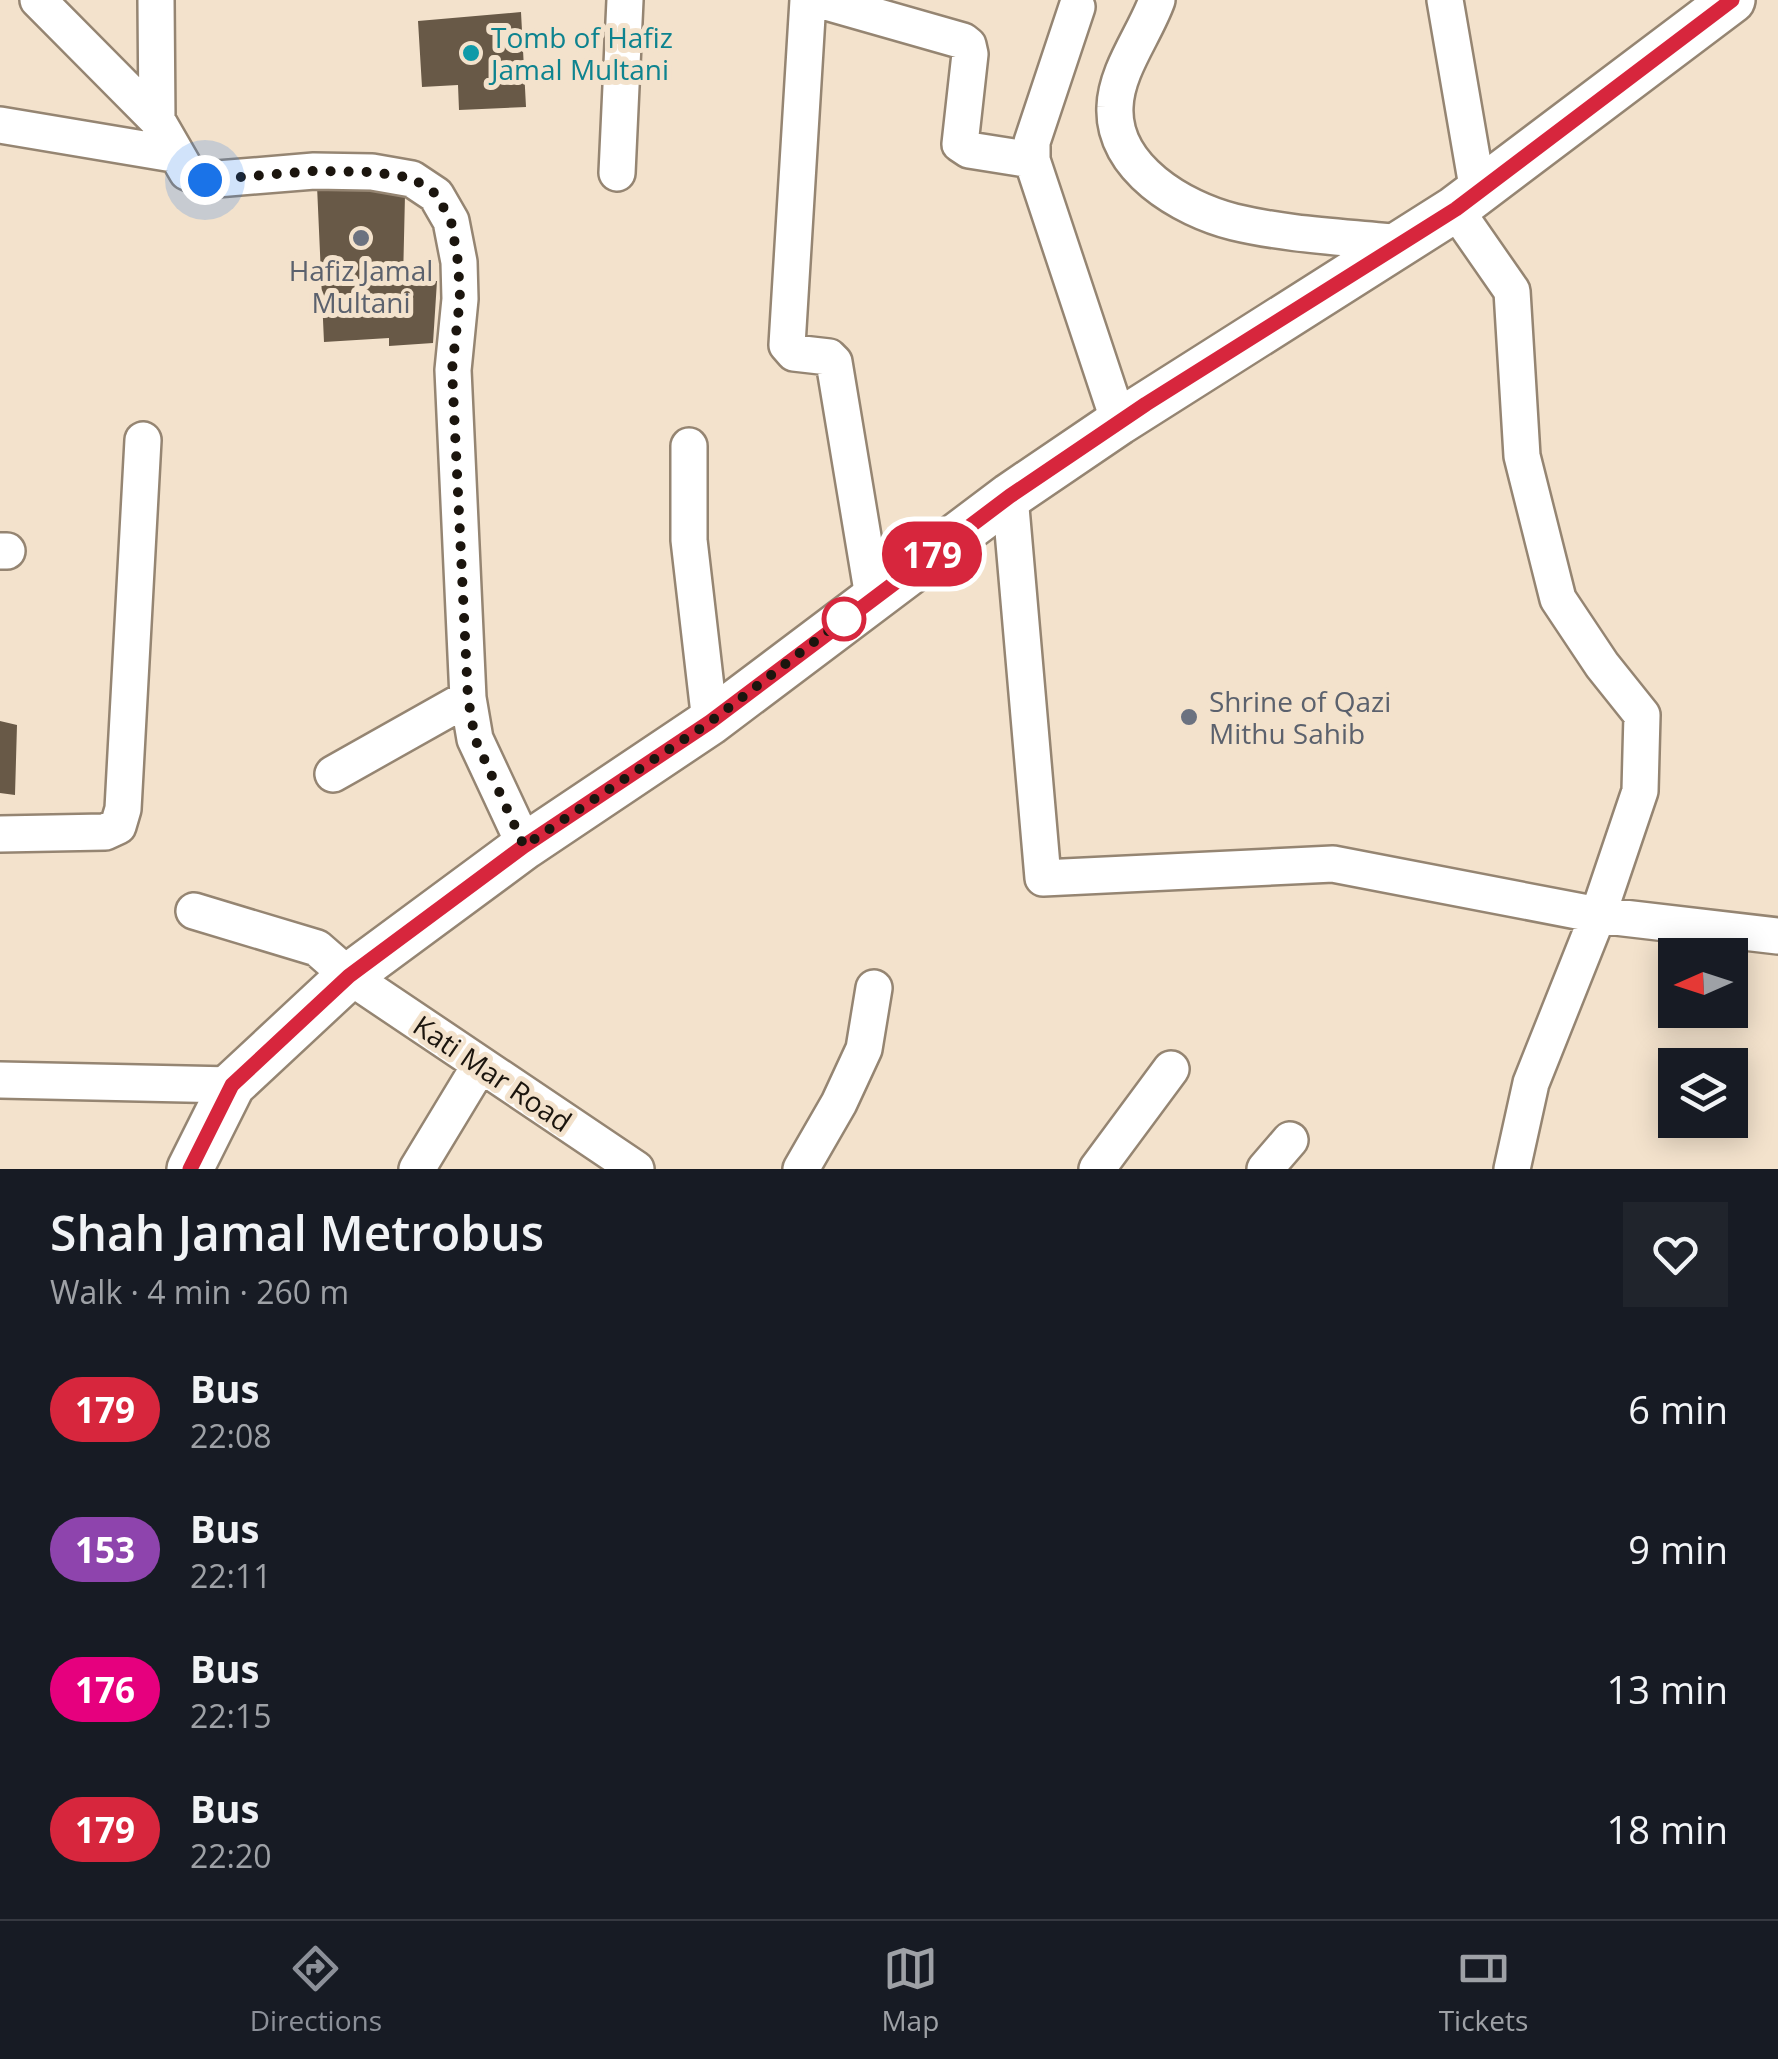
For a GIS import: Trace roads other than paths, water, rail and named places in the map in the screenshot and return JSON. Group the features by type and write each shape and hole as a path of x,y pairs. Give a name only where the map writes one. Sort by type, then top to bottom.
{"main road":[{"path":"190,1169 232,1085 349,976 524,846 710,722 1010,496 1467,200 1732,0"}],"street":[{"path":"38,0 157,120 186,172 205,180 314,171 372,172 412,178 436,194 451,221 458,262 460,298 452,370 468,698 475,739 524,846"},
{"path":"156,0 157,120"},
{"path":"617,172 625,0"},
{"path":"808,0 787,345 794,353 829,357 834,362 873,597"},
{"path":"820,0 963,40 970,54 960,144 969,150 1032,160"},
{"path":"1157,0 1120,81 1115,105 1116,126 1132,162 1201,211 1230,221 1402,244"},
{"path":"1445,0 1467,200 1512,292 1522,456 1558,598 1602,666 1642,715 1640,791 1598,915 1530,1084 1512,1169"},
{"path":"1077,7 1032,142 1032,160 1119,422"},
{"path":"0,125 174,154"},
{"path":"0,834 105,832 118,826 123,809 142,440"},
{"path":"689,446 689,540 710,722"},
{"path":"1010,496 1043,878 1333,864 1598,915 1778,936"},
{"path":"333,774 468,698"},
{"name":"Kati Mar Road","path":"194,911 317,948 349,976 627,1166"},
{"path":"800,1169 839,1103 864,1049 874,988"},
{"path":"417,1169 480,1065"},
{"path":"1097,1169 1171,1069"},
{"path":"0,1080 232,1085"},
{"path":"1265,1169 1290,1140"}],"place":[{"name":"Tomb of Hafiz Jamal Multani","path":"471,53"},
{"name":"Hafiz Jamal Multani","path":"361,238"},
{"name":"Shrine of Qazi Mithu Sahib","path":"1189,717"}]}
